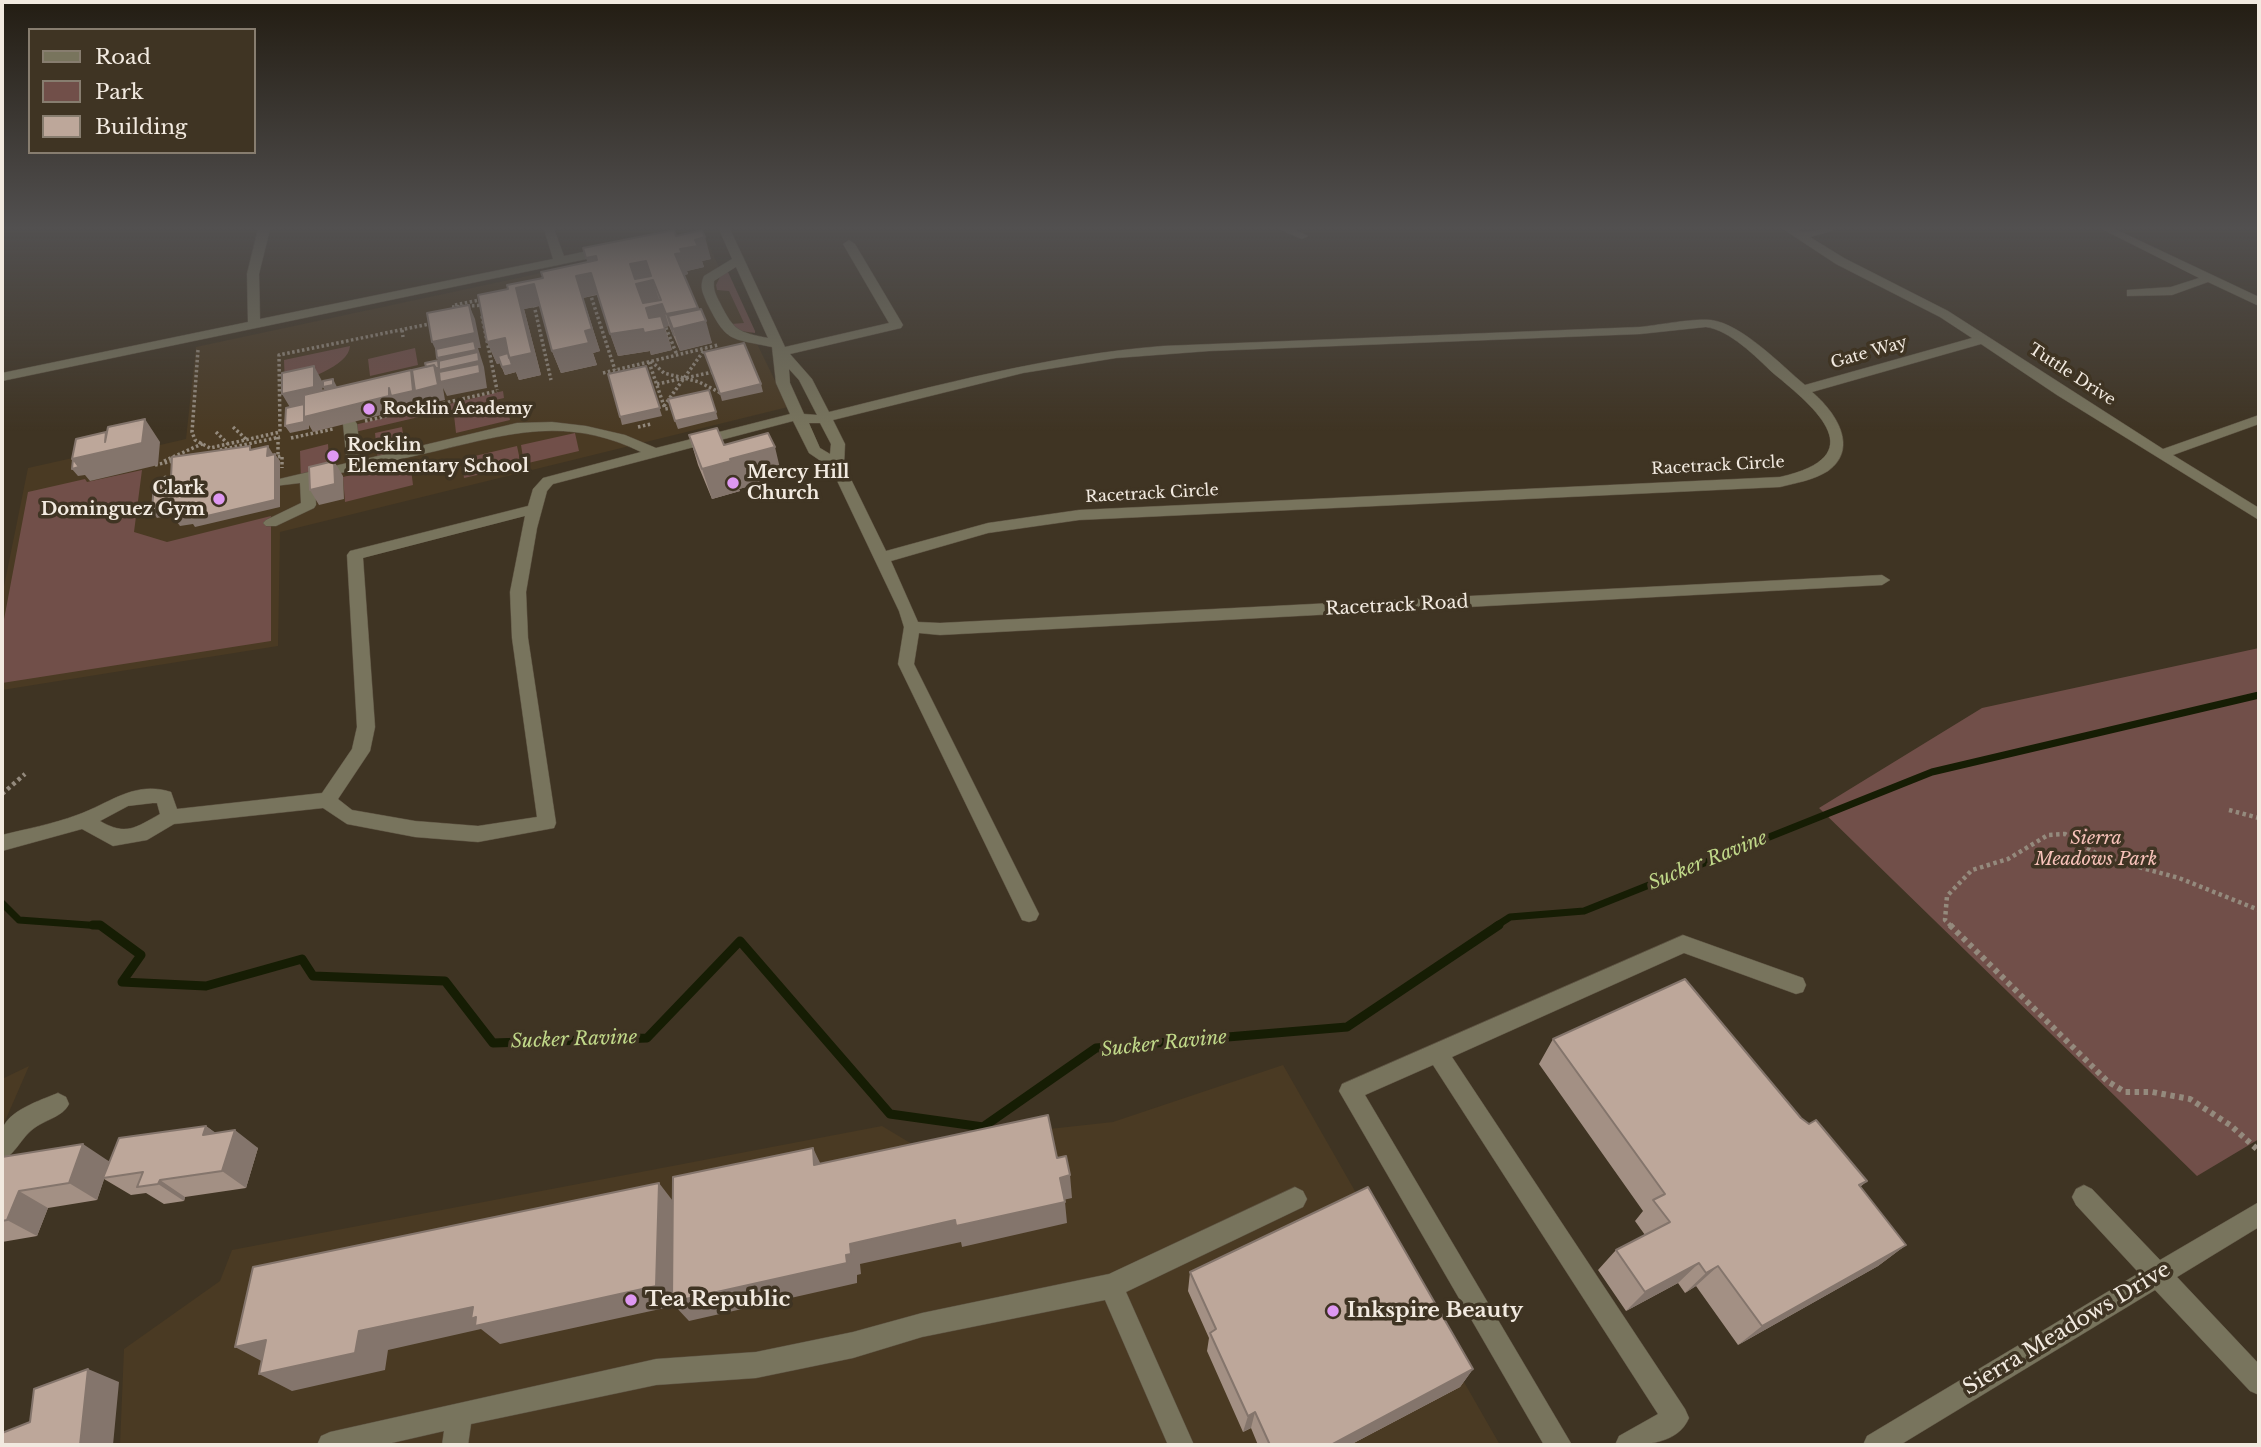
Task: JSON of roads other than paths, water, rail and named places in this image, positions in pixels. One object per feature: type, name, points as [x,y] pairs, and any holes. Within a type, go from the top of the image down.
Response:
[{"type":"street","points":[[253,297],[254,324]]},
{"type":"street","points":[[2,377],[385,297]]},
{"type":"street","points":[[712,297],[722,324],[739,336],[779,348],[897,325],[880,297]]},
{"type":"street","points":[[755,297],[779,348],[805,379],[813,419],[814,450],[837,465]]},
{"type":"street","name":"Tuttle Drive","points":[[1913,297],[2259,515]]},
{"type":"street","name":"Racetrack Circle","points":[[534,509],[540,489],[548,481],[652,452],[793,417],[813,419],[1011,371],[1094,356],[1154,350],[1676,328],[1711,323],[1732,332],[1803,390],[1832,418],[1838,435],[1837,449],[1830,462],[1791,480],[1079,515],[1027,521],[977,531],[881,558]]},
{"type":"street","name":"Gate Way","points":[[1803,390],[1984,340]]},
{"type":"street","points":[[779,348],[783,383],[838,444],[837,465],[912,627],[906,664],[1029,914]]},
{"type":"street","points":[[2162,454],[2259,419]]},
{"type":"street","points":[[350,424],[354,466]]},
{"type":"street","points":[[280,483],[534,425],[610,434],[652,452]]},
{"type":"street","points":[[271,523],[309,505],[307,476]]},
{"type":"street","points":[[85,821],[113,838],[140,835],[170,817],[327,800],[348,817],[415,829],[478,834],[547,823],[520,638],[518,592],[534,509],[355,555],[366,727],[361,751],[327,800]]},
{"type":"street","name":"Racetrack Road","points":[[912,627],[947,629],[1882,580]]},
{"type":"street","points":[[2,843],[85,821],[120,802],[145,793],[164,797],[170,817]]},
{"type":"street","points":[[1559,1445],[1350,1091],[1683,944],[1796,985]]},
{"type":"street","points":[[1437,1053],[1676,1418],[1631,1445]]},
{"type":"street","points":[[2,1149],[13,1128],[32,1115],[58,1104]]},
{"type":"street","points":[[2084,1197],[2259,1381]]},
{"type":"street","points":[[330,1445],[656,1372],[756,1365],[853,1345],[922,1325],[1111,1286],[1295,1199]]},
{"type":"street","name":"Sierra Meadows Drive","points":[[1876,1445],[2259,1214]]},
{"type":"street","points":[[1111,1286],[1181,1445]]},
{"type":"street","points":[[455,1445],[459,1414]]},
{"type":"waterway","name":"Sucker Ravine","points":[[1496,926],[1510,917],[1584,911],[1932,772],[2259,695]]},
{"type":"waterway","name":"Sucker Ravine","points":[[2,903],[19,920],[101,926]]},
{"type":"waterway","name":"Sucker Ravine","points":[[93,925],[101,926]]},
{"type":"waterway","name":"Sucker Ravine","points":[[101,926],[141,955],[122,982],[206,986],[302,959],[313,976],[445,981],[493,1043],[647,1038],[740,941],[890,1114],[983,1127],[1096,1048],[1347,1027],[1499,925]]},
{"type":"place","name":"Rocklin Academy","points":[[369,409]]},
{"type":"place","name":"Rocklin Elementary School","points":[[333,456]]},
{"type":"place","name":"Mercy Hill Church","points":[[733,483]]},
{"type":"place","name":"Clark Dominguez Gym","points":[[219,499]]},
{"type":"place","name":"Tea Republic","points":[[631,1300]]},
{"type":"place","name":"Inkspire Beauty","points":[[1333,1311]]},
{"type":"park label","name":"Sierra Meadows Park","points":[[2096,849]]}]
